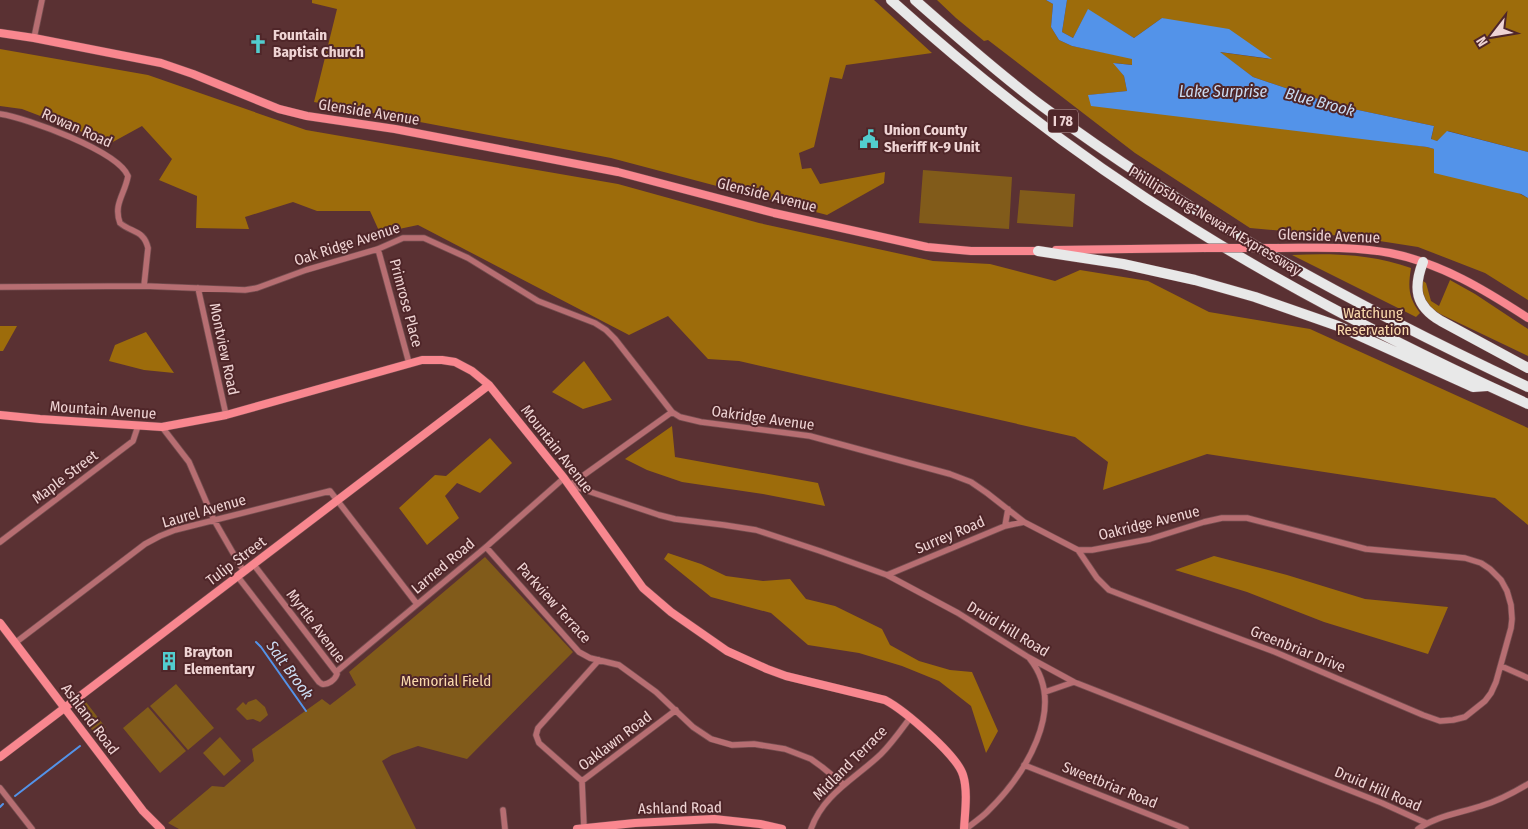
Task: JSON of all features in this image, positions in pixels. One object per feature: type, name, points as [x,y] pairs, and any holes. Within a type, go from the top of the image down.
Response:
[{"type":"highway","name":"Phillipsburg-Newark Expressway","points":[[891,0],[942,46],[1019,108],[1130,188],[1191,228],[1305,293],[1399,343],[1528,404]]},
{"type":"highway","name":"Phillipsburg-Newark Expressway","points":[[915,0],[1042,106],[1221,227],[1307,276],[1407,329],[1528,387]]},
{"type":"highway","points":[[1038,251],[1132,266],[1195,280],[1255,297],[1338,326],[1473,387],[1488,386]]},
{"type":"highway","points":[[1422,262],[1416,280],[1417,291],[1420,302],[1428,312],[1441,321],[1528,368]]},
{"type":"main road","name":"Glenside Avenue","points":[[0,33],[34,38],[177,68],[279,108],[307,116],[395,129],[618,172],[774,213],[913,244],[971,251],[1204,248],[1358,249],[1390,253],[1422,262],[1470,282],[1528,318]]},
{"type":"main road","name":"Mountain Avenue","points":[[0,415],[162,427],[226,415],[409,363],[429,360],[455,362],[472,371],[489,385],[564,478],[643,588],[671,612],[727,650],[767,669],[786,676],[885,700],[910,718],[949,754],[960,767],[965,782],[965,829]]},
{"type":"main road","name":"Tulip Street","points":[[0,757],[489,385]]},
{"type":"main road","name":"Ashland Road","points":[[0,623],[155,827]]},
{"type":"main road","name":"Ashland Road","points":[[581,828],[714,819],[760,824],[782,829]]},
{"type":"street","points":[[34,38],[42,0]]},
{"type":"street","name":"Rowan Road","points":[[0,114],[36,123],[98,150],[122,166],[128,176],[117,208],[118,216],[120,223],[140,234],[147,243],[144,286]]},
{"type":"street","name":"Oak Ridge Avenue","points":[[0,287],[144,286],[245,290],[258,288],[306,270],[378,249],[404,238],[424,238],[468,258],[538,300],[595,323],[606,330],[672,412]]},
{"type":"street","name":"Primrose Place","points":[[378,249],[409,363]]},
{"type":"street","name":"Montview Road","points":[[198,288],[226,415]]},
{"type":"street","points":[[570,486],[672,412]]},
{"type":"street","name":"Oakridge Avenue","points":[[672,412],[701,422],[810,436],[950,474],[971,482],[1024,522],[1078,550],[1092,550],[1142,541],[1213,520],[1247,518],[1366,549],[1474,560],[1486,566],[1497,575],[1510,599],[1512,619],[1501,666]]},
{"type":"street","name":"Maple Street","points":[[0,542],[133,440],[138,426]]},
{"type":"street","name":"Myrtle Avenue","points":[[162,427],[188,462],[214,520],[242,574],[322,684],[327,684],[335,678],[336,672],[254,565]]},
{"type":"street","name":"Larned Road","points":[[336,672],[564,478]]},
{"type":"street","name":"Druid Hill Road","points":[[570,486],[659,516],[756,530],[887,575],[958,613],[1028,657],[1074,682],[1382,803],[1426,823]]},
{"type":"street","name":"Laurel Avenue","points":[[15,642],[145,544],[160,536],[175,530],[330,491],[338,501]]},
{"type":"street","points":[[338,501],[417,604]]},
{"type":"street","points":[[1005,526],[1008,509]]},
{"type":"street","name":"Surrey Road","points":[[887,575],[1005,526],[1024,522]]},
{"type":"street","name":"Parkview Terrace","points":[[486,546],[579,652],[590,658],[619,665],[656,692],[698,731],[711,739],[732,745],[754,744],[785,749],[804,756],[822,766],[844,784]]},
{"type":"street","name":"Greenbriar Drive","points":[[1078,550],[1096,578],[1109,590],[1275,652],[1432,719],[1440,721],[1460,719],[1481,706],[1494,688],[1501,666]]},
{"type":"street","points":[[965,829],[986,813],[1005,793],[1024,765],[1037,741],[1042,724],[1045,692],[1041,677],[1028,657]]},
{"type":"street","points":[[582,781],[539,743],[536,735],[538,728],[600,660]]},
{"type":"street","points":[[1501,666],[1528,678]]},
{"type":"street","points":[[1045,692],[1074,682]]},
{"type":"street","name":"Oaklawn Road","points":[[581,828],[582,781],[676,710]]},
{"type":"street","name":"Midland Terrace","points":[[811,829],[823,806],[844,784],[882,752],[910,718]]},
{"type":"street","name":"Sweetbriar Road","points":[[1024,765],[1186,829]]},
{"type":"street","points":[[1418,829],[1426,823],[1484,806],[1528,784]]},
{"type":"street","points":[[0,788],[32,829]]},
{"type":"street","points":[[503,810],[505,829]]},
{"type":"green space","points":[[923,170],[1012,177],[1009,229],[919,223]]},
{"type":"green space","points":[[1020,190],[1075,194],[1073,227],[1017,223]]},
{"type":"green space","name":"Memorial Field","points":[[485,557],[573,652],[467,759],[418,746],[392,755],[382,761],[416,829],[179,829],[168,823],[212,786],[224,787],[254,761],[252,749],[322,699],[330,705],[356,685],[349,672]]},
{"type":"green space","points":[[176,684],[214,728],[188,750],[150,706]]},
{"type":"green space","points":[[256,699],[265,707],[268,715],[260,722],[253,719],[247,720],[236,709],[243,702],[246,705],[248,702]]},
{"type":"green space","points":[[86,702],[106,728],[96,735],[76,709]]},
{"type":"green space","points":[[148,707],[186,751],[160,773],[123,728]]},
{"type":"green space","points":[[220,737],[241,761],[224,776],[203,753]]},
{"type":"shaded area","points":[[312,0],[874,0],[932,53],[846,65],[842,79],[830,77],[814,147],[799,153],[802,169],[811,168],[820,184],[885,172],[884,183],[827,215],[611,158],[314,102],[337,9],[312,3]]},
{"type":"shaded area","points":[[937,0],[1046,0],[1053,4],[1051,27],[1059,40],[1072,46],[1132,58],[1133,65],[1114,63],[1124,76],[1127,91],[1089,95],[1434,149],[1528,198],[1528,300],[1485,273],[1418,247],[1354,237],[1250,228],[1135,153],[988,40],[984,41]]},
{"type":"shaded area","points":[[1067,0],[1528,0],[1528,152],[1448,131],[1437,141],[1431,140],[1434,126],[1339,106],[1253,77],[1219,52],[1270,59],[1162,18],[1134,38],[1088,10],[1073,38],[1062,32]]},
{"type":"shaded area","points":[[0,49],[148,75],[306,130],[618,184],[759,223],[933,261],[990,264],[1055,281],[1080,270],[1148,281],[1209,312],[1310,329],[1528,428],[1528,525],[1495,498],[1207,454],[1103,490],[1108,462],[1075,437],[739,361],[708,359],[668,316],[629,335],[418,225],[380,233],[370,211],[317,211],[293,202],[245,217],[249,229],[196,228],[197,196],[159,180],[172,159],[142,126],[111,143],[22,109],[0,106]]},
{"type":"shaded area","points":[[1322,254],[1367,257],[1411,268],[1409,281],[1411,297],[1420,313],[1416,317],[1292,255]]},
{"type":"shaded area","points":[[1450,280],[1528,329],[1528,356],[1432,309],[1423,294],[1423,281],[1426,283],[1431,301],[1439,306]]},
{"type":"shaded area","points":[[0,326],[17,326],[3,351],[0,351]]},
{"type":"shaded area","points":[[146,332],[174,373],[144,370],[109,361],[115,345]]},
{"type":"shaded area","points":[[584,361],[612,400],[583,409],[552,392]]},
{"type":"shaded area","points":[[672,426],[675,457],[818,483],[825,506],[763,494],[682,482],[647,470],[625,459]]},
{"type":"shaded area","points":[[490,438],[512,463],[480,493],[457,483],[445,496],[459,518],[427,545],[399,508],[435,475],[446,476]]},
{"type":"shaded area","points":[[668,553],[701,564],[726,576],[763,581],[790,579],[806,599],[835,606],[882,629],[890,645],[919,661],[950,670],[972,672],[998,731],[986,753],[971,706],[939,681],[902,666],[859,653],[808,645],[771,613],[711,597],[664,559]]},
{"type":"shaded area","points":[[1214,556],[1287,575],[1365,599],[1448,607],[1428,654],[1324,622],[1247,592],[1175,570]]},
{"type":"water","name":"Lake Surprise","points":[[1046,0],[1067,0],[1062,32],[1073,38],[1088,9],[1134,38],[1162,18],[1229,29],[1272,59],[1220,52],[1253,77],[1339,106],[1434,126],[1431,139],[1437,141],[1447,131],[1528,152],[1528,198],[1521,194],[1434,173],[1434,149],[1427,147],[1091,106],[1088,95],[1127,91],[1124,76],[1113,63],[1132,65],[1132,59],[1072,46],[1059,40],[1051,27],[1053,4]]},
{"type":"waterway","name":"Salt Brook","points":[[256,642],[306,711]]},
{"type":"waterway","name":"Salt Brook","points":[[15,796],[80,746]]},
{"type":"waterway","name":"Salt Brook","points":[[0,807],[3,804]]},
{"type":"place","name":"Fountain Baptist Church","points":[[258,44]]},
{"type":"place","name":"Union County Sheriff K-9 Unit","points":[[869,139]]},
{"type":"place","name":"Brayton Elementary","points":[[169,661]]},
{"type":"water label","name":"Blue Brook","points":[[1320,102]]},
{"type":"park label","name":"Watchung Reservation","points":[[1373,322]]}]
